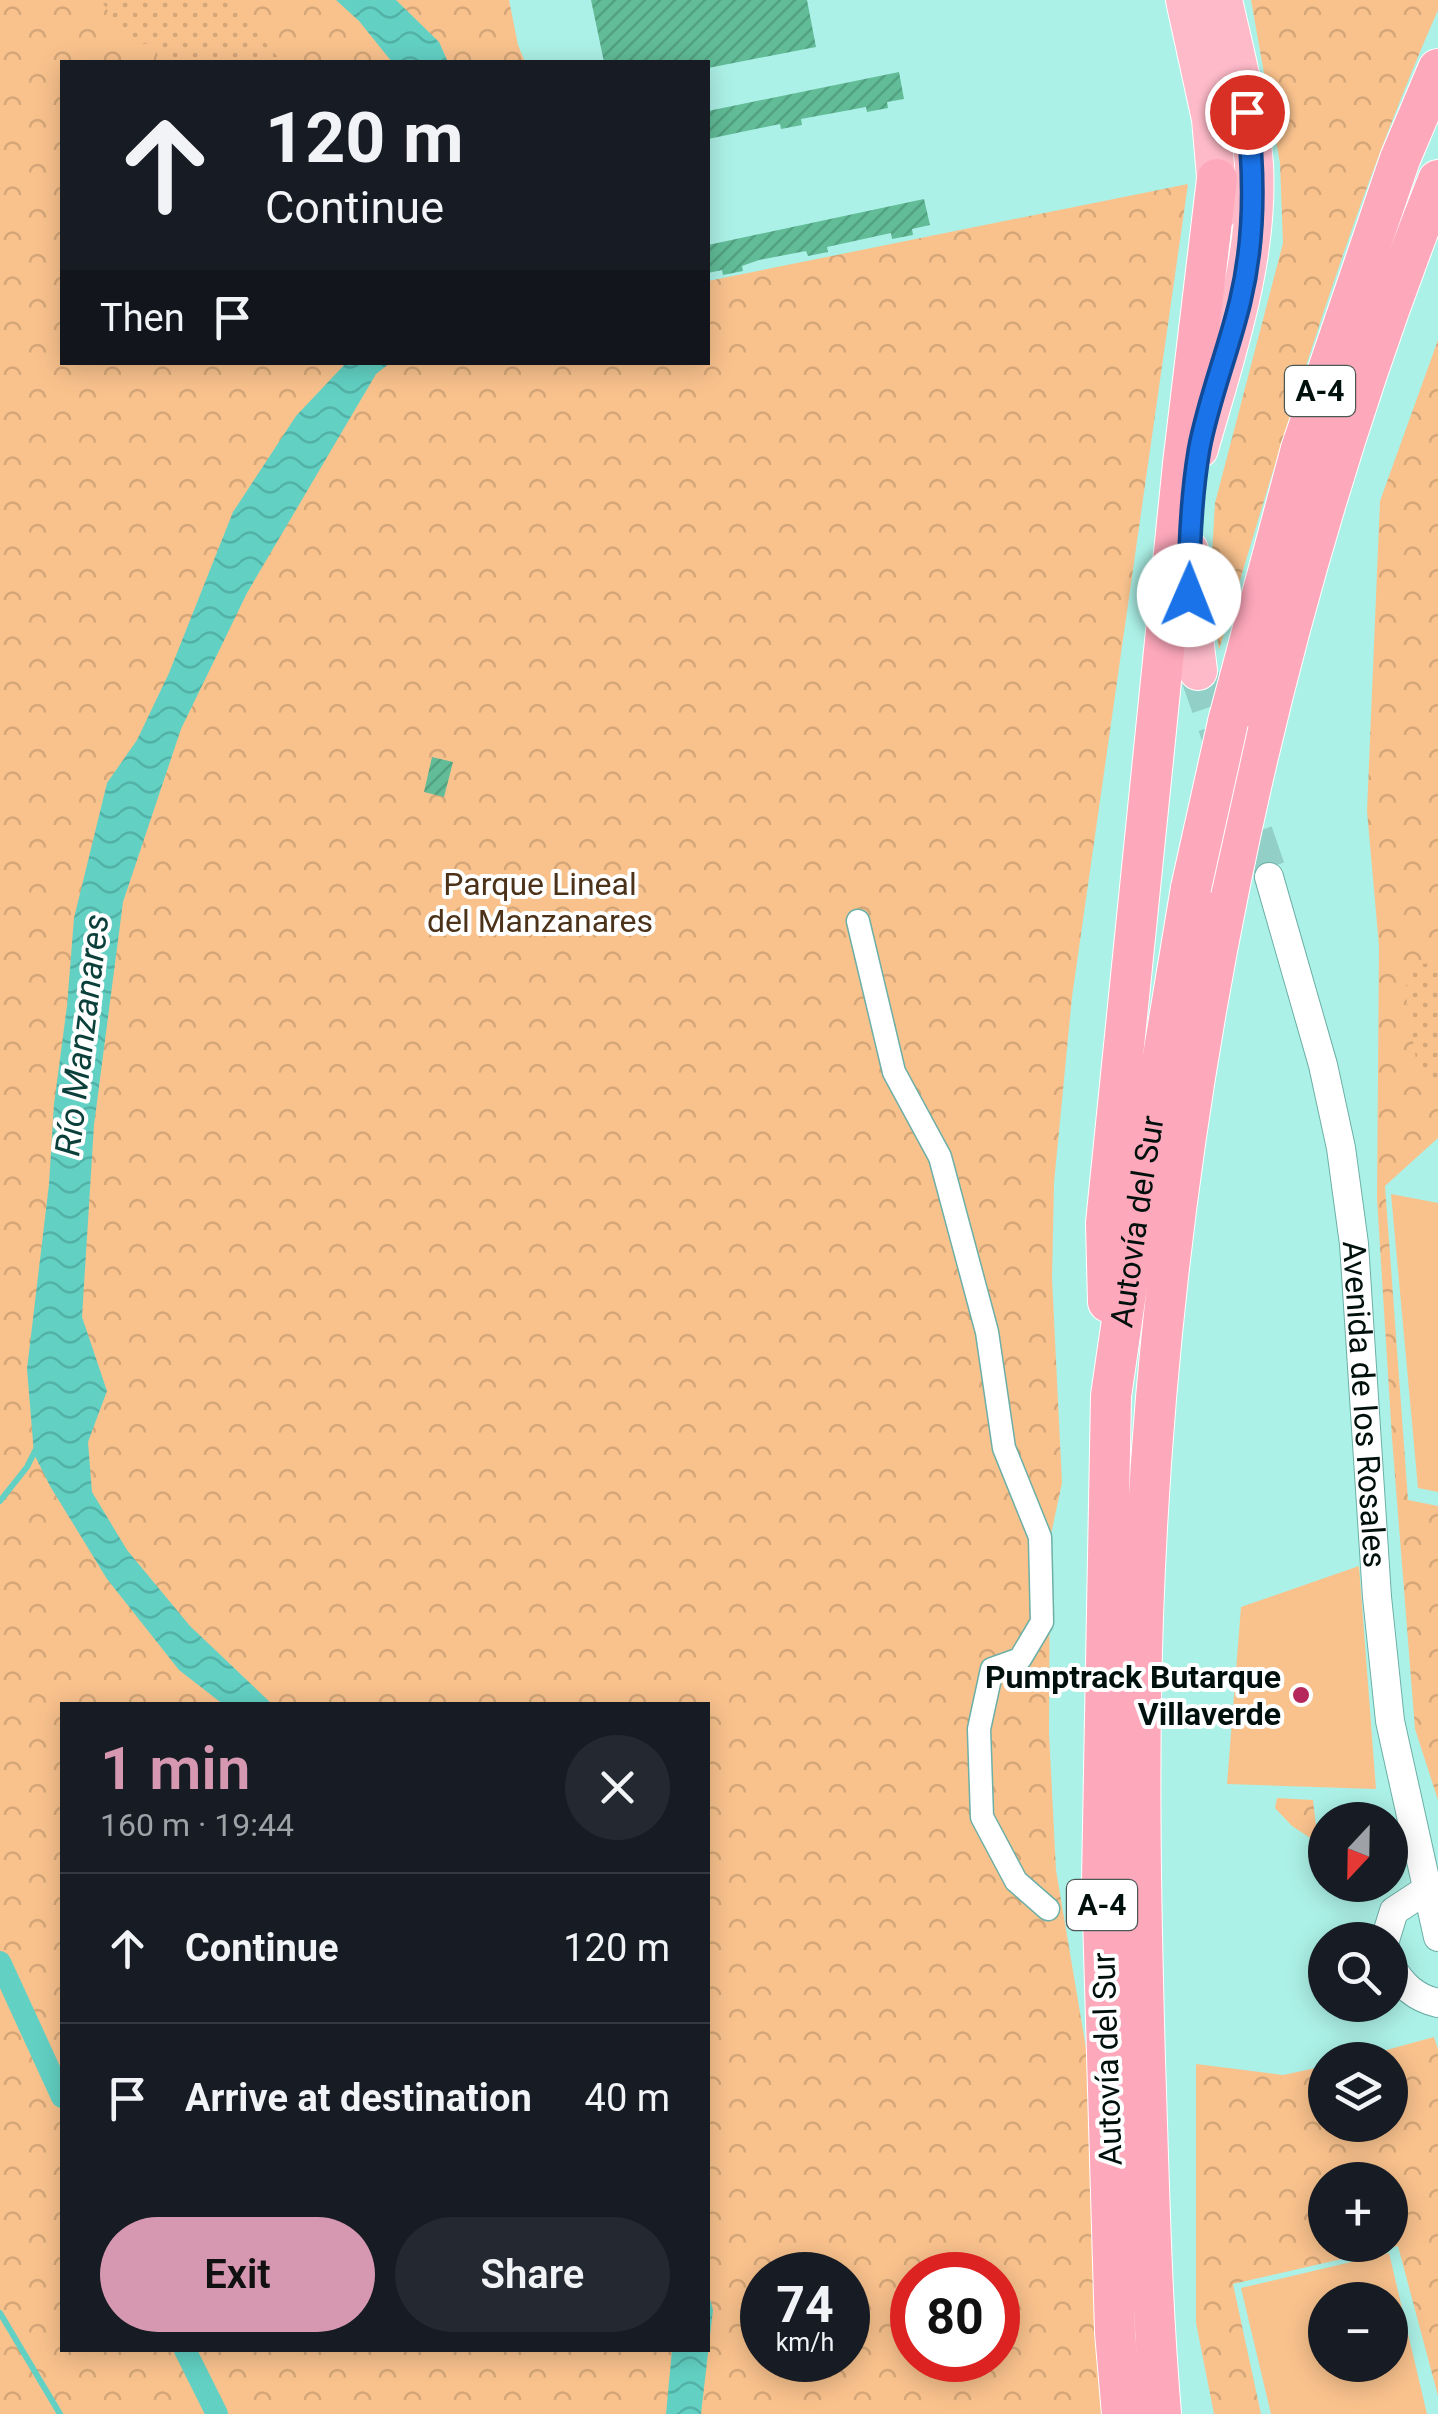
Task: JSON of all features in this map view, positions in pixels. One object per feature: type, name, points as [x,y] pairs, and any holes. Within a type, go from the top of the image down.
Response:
[{"type":"highway","points":[[1185,0],[1211,118],[1220,249],[1189,549],[1189,595],[1198,672]]},
{"type":"highway","points":[[1200,449],[1241,298],[1252,234],[1254,166],[1250,130],[1224,0]]},
{"type":"highway","name":"Autovía del Sur","points":[[1122,2414],[1115,2332],[1102,1882],[1112,1396],[1152,1118],[1192,888],[1228,722],[1300,449],[1400,159],[1438,68]]},
{"type":"highway","points":[[1112,1396],[1106,1223],[1183,464],[1217,178]]},
{"type":"highway","name":"Autovía del Sur","points":[[1161,2414],[1153,2319],[1141,1910],[1143,1618],[1171,1267],[1216,959],[1261,740],[1308,560],[1362,380],[1438,180]]},
{"type":"street","name":"Avenida de los Rosales","points":[[1269,876],[1323,1064],[1341,1148],[1354,1244],[1390,1721],[1432,1891],[1438,1936]]},
{"type":"street","points":[[858,921],[894,1072],[940,1157],[987,1332],[1004,1448],[1040,1537],[1042,1622],[1020,1658],[992,1669],[978,1728],[979,1781],[982,1818],[1016,1880],[1048,1909]]},
{"type":"street","points":[[1391,1922],[1394,1911],[1432,1891]]},
{"type":"street","points":[[1408,1989],[1418,1997],[1438,2003]]},
{"type":"green space","name":"Parque Lineal del Manzanares","points":[[0,0],[509,0],[524,60],[60,60],[60,365],[710,365],[710,281],[1188,184],[1072,997],[1054,1183],[1052,1278],[1062,1483],[1050,1539],[1049,1733],[1056,1870],[1091,2078],[1113,2414],[0,2414]]},
{"type":"green space","points":[[101,0],[229,0],[280,60],[157,60],[153,42],[131,47]]},
{"type":"green space","points":[[1251,0],[1438,0],[1438,10],[1346,247],[1219,650],[1210,587],[1215,503],[1283,243],[1280,163]]},
{"type":"green space","points":[[1438,340],[1438,1138],[1385,1186],[1408,1500],[1438,1506],[1438,1800],[1415,1729],[1392,1438],[1377,1199],[1379,946],[1367,811],[1380,501]]},
{"type":"green space","points":[[1438,963],[1438,1084],[1425,1079],[1417,1066],[1405,990],[1414,964]]},
{"type":"green space","points":[[1391,1194],[1438,1203],[1438,1492],[1418,1488]]},
{"type":"green space","name":"Pumptrack Butarque Villaverde","points":[[1359,1566],[1376,1789],[1227,1784],[1241,1607]]},
{"type":"green space","points":[[1277,1798],[1313,1800],[1308,1802],[1308,1836],[1292,1826],[1275,1808]]},
{"type":"green space","points":[[1434,2037],[1438,2049],[1438,2396],[1402,2262],[1408,2262],[1408,2162],[1308,2162],[1308,2262],[1329,2262],[1233,2284],[1261,2414],[1214,2414],[1196,2323],[1196,2064],[1283,2075],[1308,2070],[1308,2142],[1408,2142],[1408,2044]]},
{"type":"green space","points":[[1351,2262],[1391,2262],[1396,2282],[1308,2282],[1308,2382],[1408,2382],[1408,2334],[1427,2414],[1271,2414],[1241,2288]]},
{"type":"water","points":[[336,0],[396,0],[439,42],[447,60],[390,60]]},
{"type":"water","name":"Río Manzanares","points":[[344,365],[387,365],[376,374],[247,593],[181,729],[123,902],[94,1125],[82,1317],[107,1391],[88,1442],[92,1492],[127,1550],[190,1626],[270,1702],[220,1702],[179,1670],[107,1579],[50,1486],[34,1454],[27,1369],[74,918],[107,783],[137,740],[169,673],[233,512],[296,416]]},
{"type":"water","points":[[672,2352],[708,2352],[701,2414],[666,2414]]},
{"type":"building","points":[[591,0],[807,0],[816,47],[710,68],[710,60],[604,60]]},
{"type":"building","points":[[899,72],[904,99],[887,102],[888,108],[867,112],[866,107],[801,119],[802,125],[781,129],[780,124],[710,139],[710,111]]},
{"type":"building","points":[[924,199],[930,225],[912,229],[913,235],[892,239],[891,233],[827,247],[828,252],[808,256],[806,251],[759,260],[742,266],[743,271],[723,275],[722,270],[710,273],[710,245]]},
{"type":"building","points":[[432,757],[453,762],[444,797],[424,792]]},
{"type":"waterway","points":[[0,1501],[36,1449]]},
{"type":"waterway","points":[[0,1962],[60,2093]]},
{"type":"waterway","points":[[0,2313],[60,2414]]},
{"type":"waterway","points":[[186,2352],[217,2414]]},
{"type":"tunnel","points":[[1198,671],[1269,877]]},
{"type":"place","name":"Pumptrack Butarque Villaverde","points":[[1301,1695]]},
{"type":"route","points":[[1189,595],[1189,549],[1200,449],[1241,298],[1252,234],[1254,166],[1247,112]]}]
